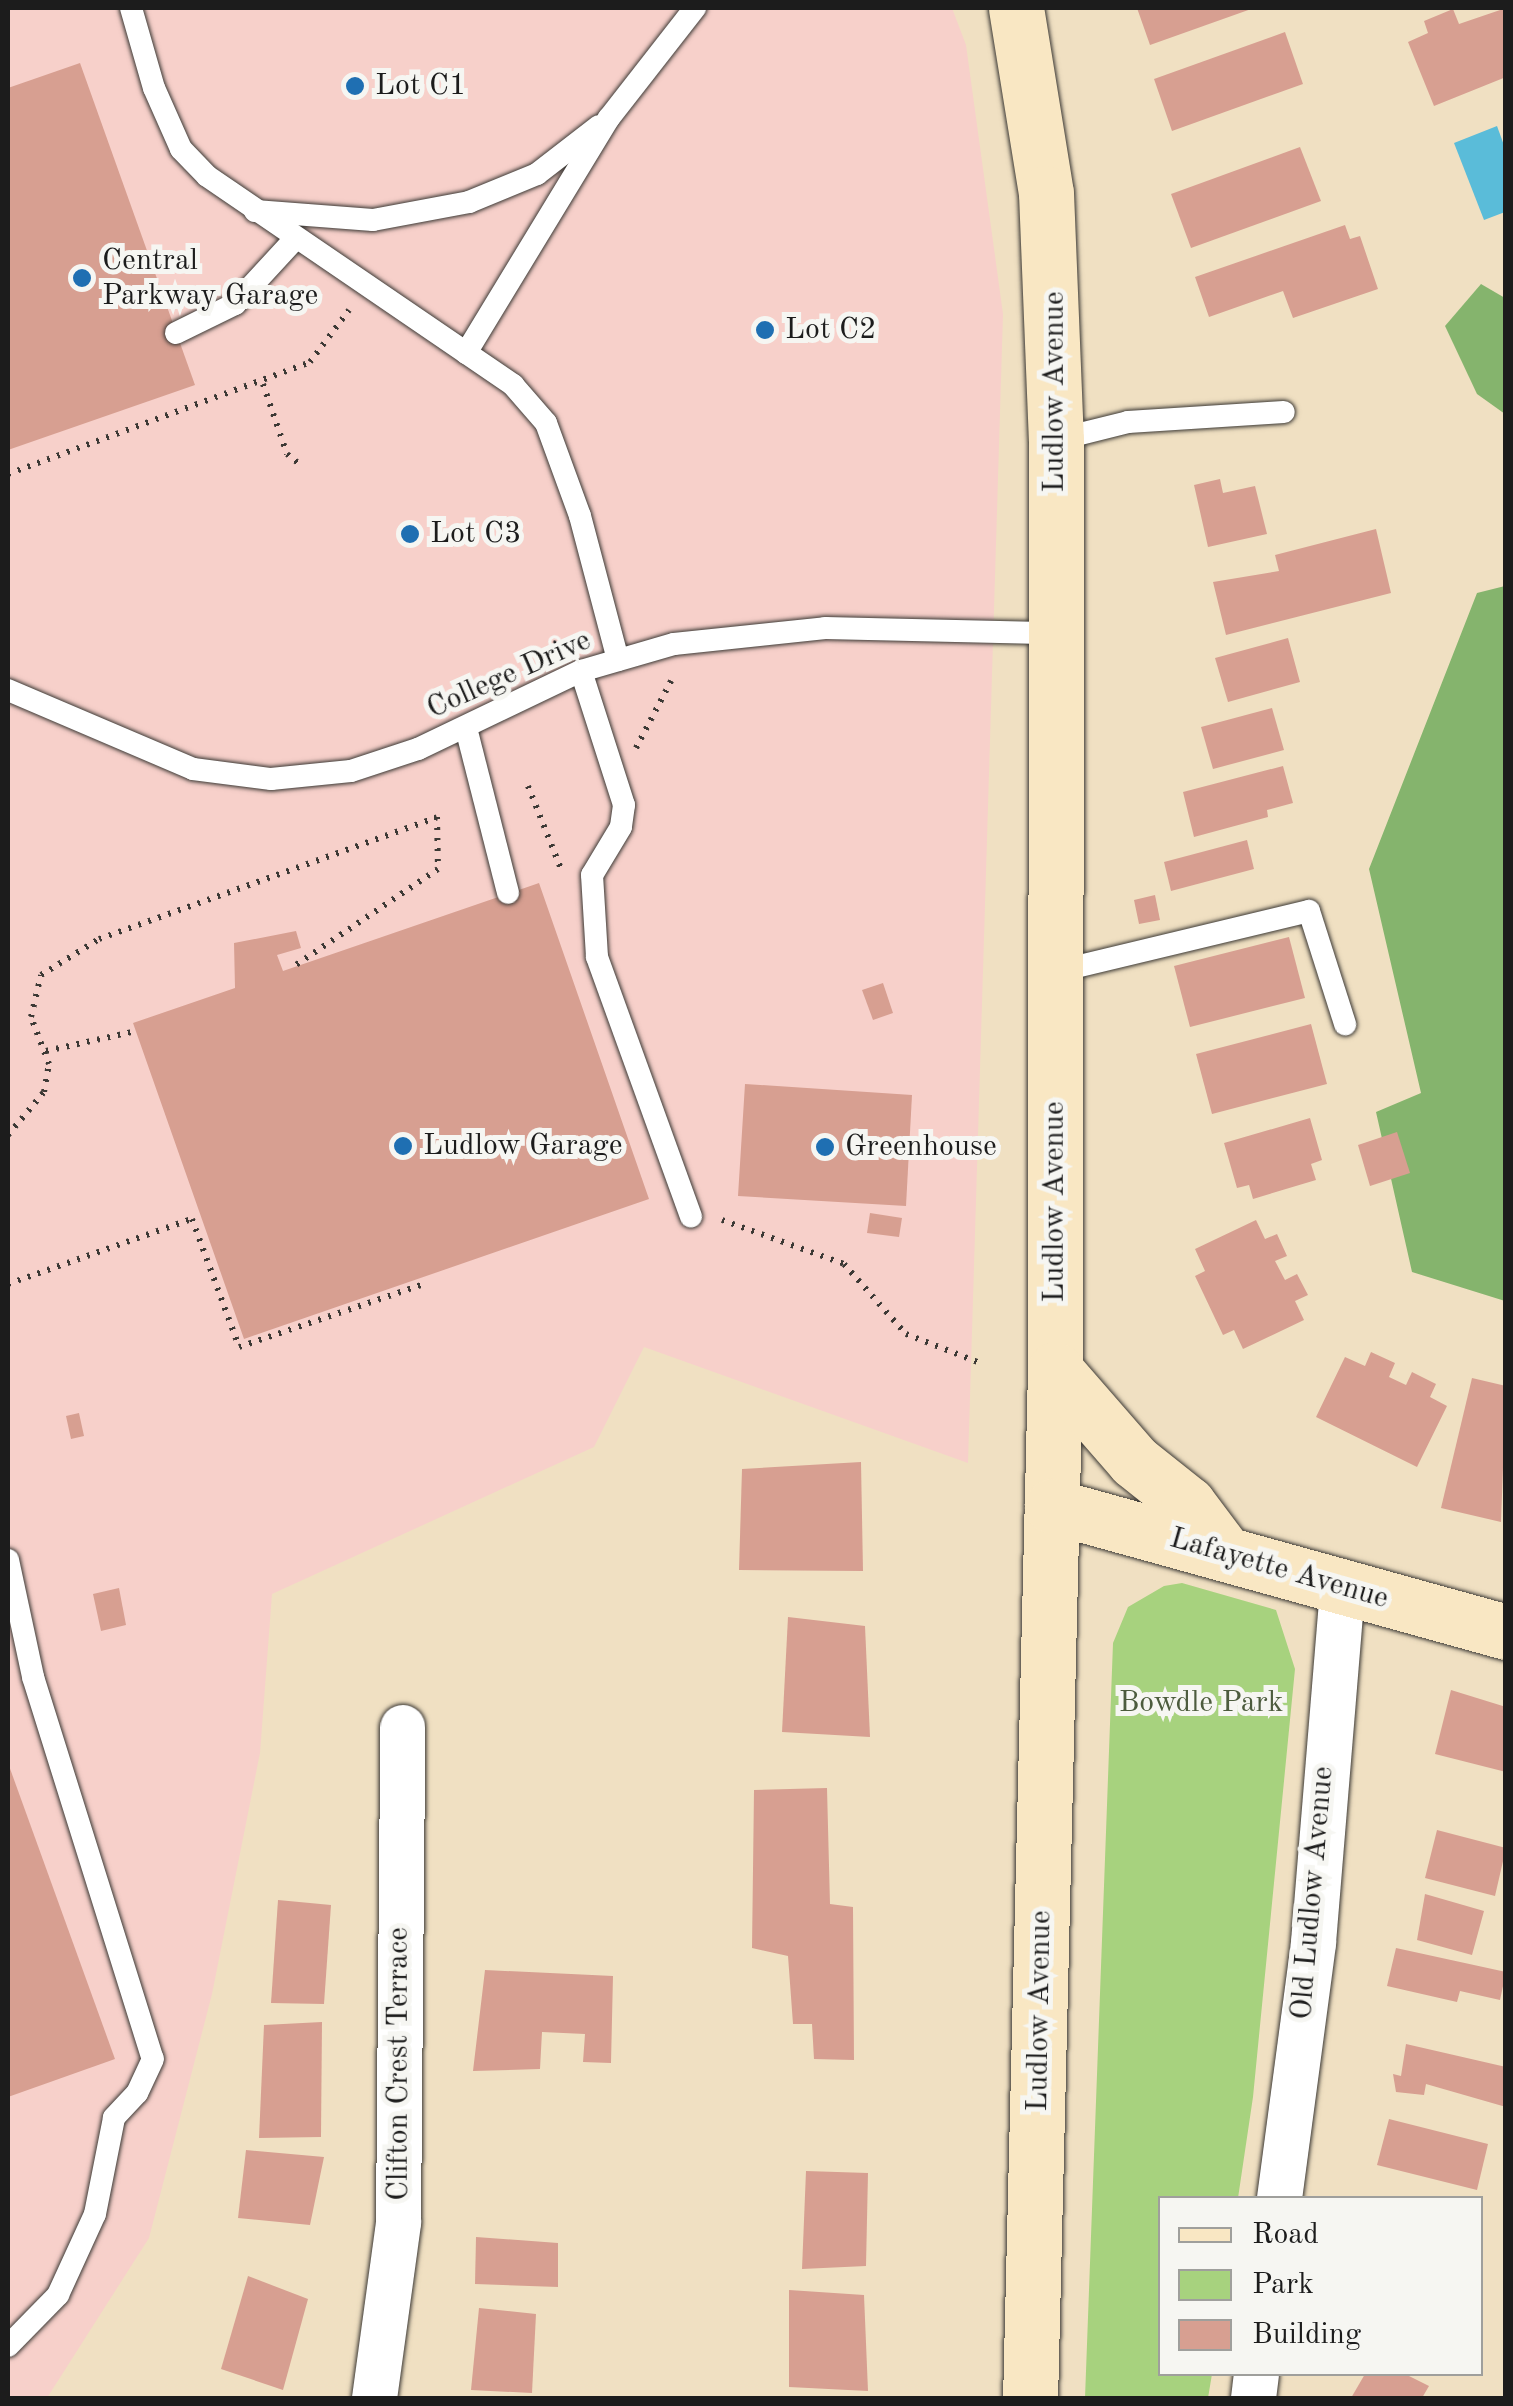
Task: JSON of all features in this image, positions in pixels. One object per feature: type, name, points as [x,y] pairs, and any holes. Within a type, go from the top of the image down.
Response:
[{"type":"main road","name":"Ludlow Avenue","points":[[1016,8],[1041,142],[1052,252],[1056,440],[1054,1370],[1030,2398]]},
{"type":"main road","points":[[1054,1370],[1134,1462],[1188,1504],[1224,1552]]},
{"type":"main road","name":"Lafayette Avenue","points":[[1052,1506],[1506,1632]]},
{"type":"street","name":"Old Ludlow Avenue","points":[[1279,2196],[1312,1942],[1342,1587]]},
{"type":"street","name":"Clifton Crest Terrace","points":[[374,2398],[398,2222],[402,1727]]},
{"type":"lane","points":[[118,8],[133,17],[181,149],[252,211],[513,386],[546,423],[580,516],[618,660]]},
{"type":"lane","points":[[466,353],[610,118],[695,8]]},
{"type":"lane","points":[[252,211],[372,220],[469,202],[536,174],[610,118]]},
{"type":"lane","points":[[176,333],[235,304],[294,239]]},
{"type":"lane","points":[[1056,440],[1128,422],[1284,412]]},
{"type":"lane","name":"College Drive","points":[[8,690],[194,770],[271,780],[351,772],[466,728],[580,671],[728,634],[825,628],[1054,634]]},
{"type":"lane","points":[[580,671],[624,805],[621,827],[592,875],[597,956],[692,1217]]},
{"type":"lane","points":[[466,728],[508,894]]},
{"type":"lane","points":[[1055,972],[1309,911],[1345,1024]]},
{"type":"lane","points":[[8,1560],[33,1677],[153,2060],[137,2094],[114,2118],[95,2214],[58,2295],[8,2346]]},
{"type":"path","points":[[8,474],[263,384],[310,362],[349,310]]},
{"type":"path","points":[[263,384],[287,454],[298,463]]},
{"type":"path","points":[[636,749],[671,681]]},
{"type":"path","points":[[8,1135],[44,1092],[46,1050],[31,1017],[41,975],[99,939],[436,817],[438,868],[291,968]]},
{"type":"path","points":[[46,1050],[136,1031]]},
{"type":"path","points":[[692,1217],[732,1222],[844,1264],[906,1334],[980,1363]]},
{"type":"path","points":[[8,1284],[192,1219],[239,1347],[422,1285]]},
{"type":"shaded area","points":[[8,8],[952,8],[966,45],[1003,314],[968,1463],[644,1347],[594,1447],[272,1594],[260,1753],[212,1994],[149,2238],[47,2398],[8,2398]]},
{"type":"green space","points":[[1481,284],[1505,298],[1505,414],[1477,394],[1445,326]]},
{"type":"green space","points":[[1505,586],[1505,1301],[1412,1272],[1376,1112],[1421,1093],[1369,869],[1477,593]]},
{"type":"green space","name":"Bowdle Park","points":[[1182,1583],[1276,1610],[1295,1669],[1253,2097],[1238,2196],[1158,2196],[1158,2376],[1212,2376],[1208,2398],[1085,2398],[1113,1643],[1128,1607],[1164,1586]]},
{"type":"water","points":[[1497,126],[1505,148],[1505,212],[1484,220],[1454,143]]},
{"type":"building","points":[[1137,8],[1254,8],[1150,45]]},
{"type":"building","points":[[1506,8],[1506,77],[1434,106],[1408,42],[1428,33],[1424,21],[1453,9],[1459,24]]},
{"type":"building","points":[[1285,32],[1303,84],[1172,131],[1154,79]]},
{"type":"building","name":"Central Parkway Garage","points":[[80,63],[195,385],[8,450],[8,88]]},
{"type":"building","points":[[1300,147],[1321,201],[1191,248],[1171,194]]},
{"type":"building","points":[[1345,225],[1350,239],[1360,236],[1378,289],[1293,318],[1283,291],[1209,317],[1195,277]]},
{"type":"building","points":[[1220,479],[1223,493],[1255,486],[1267,534],[1208,547],[1194,485]]},
{"type":"building","points":[[1376,529],[1391,593],[1226,635],[1213,582],[1279,571],[1275,555]]},
{"type":"building","points":[[1288,638],[1300,682],[1228,702],[1215,658]]},
{"type":"building","points":[[1272,708],[1284,750],[1213,769],[1201,727]]},
{"type":"building","points":[[1283,766],[1293,803],[1267,810],[1268,817],[1194,837],[1183,792]]},
{"type":"building","points":[[1247,840],[1254,869],[1171,891],[1164,862]]},
{"type":"building","name":"Ludlow Garage","points":[[539,883],[649,1199],[244,1339],[133,1023],[235,988],[234,943],[296,931],[301,948],[277,955],[283,971]]},
{"type":"building","points":[[1155,895],[1160,920],[1139,924],[1134,900]]},
{"type":"building","points":[[1289,937],[1305,998],[1190,1027],[1174,966]]},
{"type":"building","points":[[883,983],[893,1013],[873,1020],[862,990]]},
{"type":"building","points":[[1311,1024],[1327,1084],[1212,1114],[1196,1054]]},
{"type":"building","name":"Greenhouse","points":[[745,1084],[912,1095],[906,1206],[738,1196]]},
{"type":"building","points":[[1310,1118],[1322,1160],[1311,1164],[1316,1180],[1253,1199],[1249,1185],[1237,1188],[1224,1143]]},
{"type":"building","points":[[1397,1132],[1410,1173],[1370,1186],[1358,1145]]},
{"type":"building","points":[[870,1213],[902,1218],[899,1237],[867,1233]]},
{"type":"building","points":[[1256,1220],[1265,1239],[1277,1234],[1287,1256],[1275,1261],[1285,1280],[1297,1274],[1308,1295],[1295,1301],[1304,1320],[1243,1349],[1234,1330],[1223,1335],[1195,1276],[1205,1271],[1195,1249]]},
{"type":"building","points":[[1371,1352],[1395,1363],[1389,1377],[1406,1385],[1412,1372],[1436,1384],[1430,1397],[1447,1406],[1417,1467],[1316,1417],[1345,1357],[1365,1366]]},
{"type":"building","points":[[1472,1378],[1506,1386],[1501,1522],[1441,1508]]},
{"type":"building","points":[[79,1413],[84,1436],[71,1439],[66,1416]]},
{"type":"building","points":[[861,1462],[863,1571],[739,1570],[742,1469]]},
{"type":"building","points":[[119,1588],[126,1625],[101,1631],[93,1594]]},
{"type":"building","points":[[788,1617],[865,1626],[870,1737],[782,1732]]},
{"type":"building","points":[[1451,1690],[1506,1707],[1506,1772],[1435,1754]]},
{"type":"building","points":[[8,1763],[115,2059],[8,2097]]},
{"type":"building","points":[[827,1788],[830,1904],[853,1907],[854,2060],[814,2059],[812,2024],[793,2024],[788,1956],[752,1948],[754,1790]]},
{"type":"building","points":[[1437,1830],[1506,1848],[1495,1896],[1425,1878]]},
{"type":"building","points":[[1425,1894],[1484,1911],[1472,1955],[1417,1940]]},
{"type":"building","points":[[278,1900],[331,1905],[324,2004],[271,2003]]},
{"type":"building","points":[[1396,1948],[1506,1972],[1500,2000],[1460,1991],[1457,2002],[1387,1986]]},
{"type":"building","points":[[485,1970],[613,1976],[611,2063],[583,2062],[585,2034],[542,2032],[540,2069],[473,2071]]},
{"type":"building","points":[[322,2022],[321,2137],[259,2138],[264,2025]]},
{"type":"building","points":[[1406,2044],[1506,2067],[1506,2107],[1426,2084],[1424,2095],[1396,2092],[1393,2074],[1401,2076]]},
{"type":"building","points":[[1389,2119],[1488,2144],[1477,2190],[1377,2165]]},
{"type":"building","points":[[246,2150],[324,2157],[310,2225],[238,2218]]},
{"type":"building","points":[[806,2171],[868,2173],[866,2266],[802,2269]]},
{"type":"building","points":[[476,2237],[558,2243],[558,2287],[475,2284]]},
{"type":"building","points":[[248,2276],[308,2299],[283,2390],[221,2369]]},
{"type":"building","points":[[789,2290],[864,2295],[868,2391],[789,2387]]},
{"type":"building","points":[[479,2308],[536,2314],[532,2393],[471,2390]]},
{"type":"building","points":[[1364,2376],[1409,2376],[1429,2386],[1422,2398],[1351,2398]]},
{"type":"place","name":"Lot C1","points":[[355,86]]},
{"type":"place","name":"Central Parkway Garage","points":[[82,278]]},
{"type":"place","name":"Lot C2","points":[[765,330]]},
{"type":"place","name":"Lot C3","points":[[410,534]]},
{"type":"place","name":"Ludlow Garage","points":[[403,1146]]},
{"type":"place","name":"Greenhouse","points":[[825,1147]]}]
